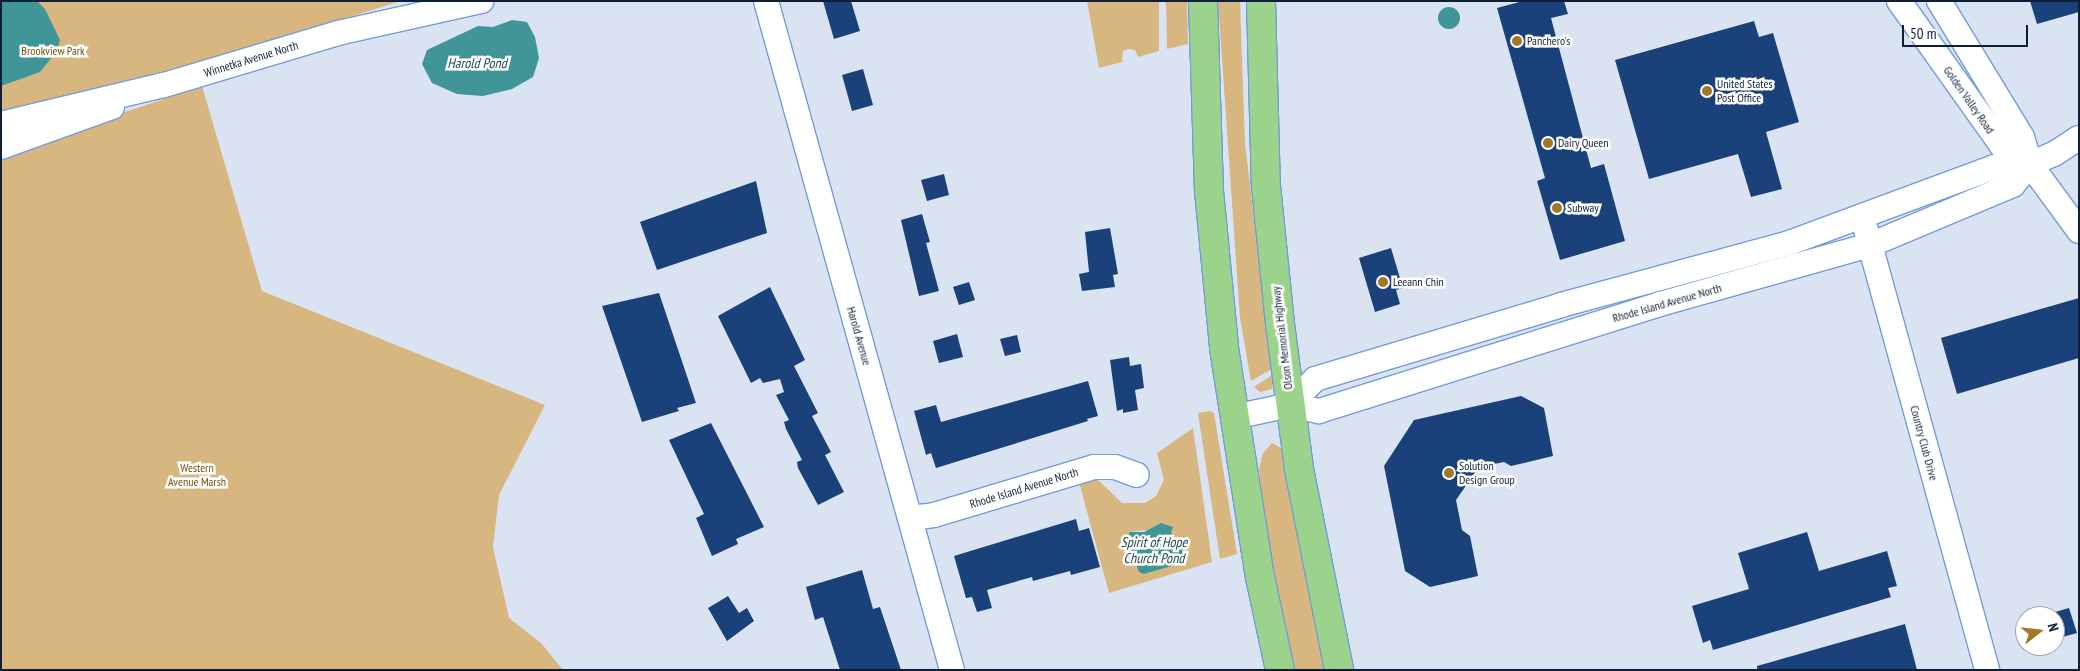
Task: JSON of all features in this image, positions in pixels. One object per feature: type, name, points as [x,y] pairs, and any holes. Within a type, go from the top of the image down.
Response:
[{"type":"highway","points":[[1203,1],[1209,191],[1234,417],[1260,577],[1280,670]]},
{"type":"highway","name":"Olson Memorial Highway","points":[[1261,1],[1266,186],[1290,405],[1320,582],[1340,670]]},
{"type":"street","name":"Winnetka Avenue North","points":[[338,33],[420,1]]},
{"type":"street","name":"Winnetka Avenue North","points":[[1,124],[164,85],[338,33],[481,1]]},
{"type":"street","name":"Harold Avenue","points":[[766,1],[952,670]]},
{"type":"street","name":"Golden Valley Road","points":[[1899,1],[2002,146],[2030,164]]},
{"type":"street","name":"Golden Valley Road","points":[[1939,1],[2022,137],[2030,164],[2079,231]]},
{"type":"street","name":"Winnetka Avenue North","points":[[1,147],[80,120],[164,85]]},
{"type":"street","name":"Rhode Island Avenue North","points":[[1290,405],[1315,379],[1544,310],[1790,243],[1994,167],[2030,164],[2054,154],[2079,138]]},
{"type":"street","name":"Rhode Island Avenue North","points":[[1234,417],[1290,405],[1319,411],[1660,304],[1870,245],[2014,185],[2030,164]]},
{"type":"street","name":"Country Club Drive","points":[[1862,217],[1987,670]]},
{"type":"street","name":"Rhode Island Avenue North","points":[[911,518],[934,515],[1094,467],[1115,467],[1137,474]]},
{"type":"green space","name":"Brookview Park","points":[[1,1],[401,1],[184,68],[1,116]]},
{"type":"green space","points":[[1087,1],[1159,1],[1159,51],[1138,57],[1135,50],[1128,49],[1123,51],[1122,62],[1099,68]]},
{"type":"green space","points":[[1166,1],[1187,1],[1188,44],[1167,49]]},
{"type":"green space","points":[[1218,1],[1240,1],[1245,143],[1272,369],[1251,381],[1240,318]]},
{"type":"green space","name":"Western Avenue Marsh","points":[[202,86],[262,291],[545,405],[499,495],[493,547],[509,618],[541,643],[563,670],[1,670],[1,154]]},
{"type":"green space","points":[[1274,374],[1272,389],[1260,392],[1254,387]]},
{"type":"green space","points":[[1210,411],[1214,413],[1237,554],[1220,559],[1198,413]]},
{"type":"green space","points":[[1193,428],[1212,562],[1109,593],[1079,482],[1097,479],[1122,503],[1145,503],[1156,496],[1164,480],[1157,453]],"holes":[[[1155,529],[1171,532],[1179,545],[1129,532]]]},
{"type":"green space","points":[[1272,443],[1283,449],[1328,670],[1292,670],[1266,536],[1259,469],[1263,453]]},
{"type":"water","points":[[1,1],[37,1],[45,9],[60,40],[57,51],[40,72],[1,86]]},
{"type":"water","points":[[1449,7],[1457,10],[1460,18],[1457,26],[1449,29],[1441,26],[1438,18],[1441,10]]},
{"type":"water","name":"Harold Pond","points":[[512,20],[527,22],[535,37],[539,58],[533,77],[512,89],[483,96],[457,94],[432,83],[422,64],[427,50],[478,26],[493,27]]},
{"type":"water","name":"Spirit of Hope Church Pond","points":[[1161,523],[1173,527],[1171,532],[1183,553],[1175,565],[1144,574],[1139,572],[1130,548],[1129,532],[1144,532]]},
{"type":"building","points":[[823,1],[851,1],[860,31],[834,39]]},
{"type":"building","points":[[1523,1],[1564,1],[1568,14],[1551,18],[1591,168],[1604,164],[1625,241],[1560,260],[1537,181],[1545,178],[1497,8]]},
{"type":"building","points":[[2030,1],[2079,1],[2079,12],[2037,24]]},
{"type":"building","name":"United States Post Office","points":[[1754,21],[1759,37],[1773,33],[1799,122],[1766,132],[1782,189],[1751,197],[1738,154],[1649,179],[1615,60]]},
{"type":"building","points":[[863,69],[873,105],[852,111],[842,75]]},
{"type":"building","points":[[944,174],[949,195],[927,201],[921,180]]},
{"type":"building","points":[[756,181],[767,233],[657,270],[640,222]]},
{"type":"building","points":[[922,214],[930,242],[926,243],[939,291],[919,296],[901,220]]},
{"type":"building","points":[[1110,228],[1118,274],[1113,275],[1115,287],[1082,291],[1079,274],[1089,272],[1085,232]]},
{"type":"building","points":[[1391,248],[1403,288],[1396,290],[1400,304],[1375,312],[1359,258]]},
{"type":"building","points":[[969,282],[975,300],[959,305],[953,287]]},
{"type":"building","points":[[770,287],[805,360],[794,366],[818,413],[812,416],[831,452],[825,455],[844,492],[818,505],[798,468],[797,462],[802,460],[786,429],[784,422],[789,420],[776,395],[784,392],[780,379],[763,383],[760,378],[751,383],[718,316]]},
{"type":"building","points":[[659,293],[696,403],[677,408],[679,411],[642,422],[602,306]]},
{"type":"building","points":[[2079,298],[2079,358],[1957,394],[1941,338]]},
{"type":"building","points":[[957,334],[963,357],[939,363],[933,341]]},
{"type":"building","points":[[1017,335],[1021,352],[1005,356],[1000,339]]},
{"type":"building","points":[[1129,357],[1130,366],[1141,364],[1144,388],[1135,390],[1138,410],[1123,413],[1123,409],[1117,411],[1110,360]]},
{"type":"building","points":[[1088,381],[1098,416],[1087,419],[1088,421],[936,468],[931,453],[926,455],[914,411],[936,405],[941,422]]},
{"type":"building","points":[[1521,396],[1544,408],[1553,456],[1511,466],[1504,462],[1479,467],[1456,500],[1462,530],[1470,536],[1478,576],[1430,587],[1405,571],[1384,466],[1414,420]]},
{"type":"building","points":[[711,423],[764,527],[736,539],[738,544],[712,556],[696,518],[704,514],[669,440]]},
{"type":"building","points":[[1076,519],[1079,531],[1089,528],[1100,567],[1071,575],[1070,571],[1033,581],[1032,577],[987,590],[992,608],[977,612],[972,597],[966,598],[954,556]]},
{"type":"building","points":[[1807,532],[1819,571],[1887,551],[1897,586],[1888,588],[1891,597],[1713,650],[1710,640],[1703,643],[1692,606],[1749,589],[1738,553]]},
{"type":"building","points":[[862,570],[873,609],[880,607],[901,670],[840,670],[823,617],[815,620],[806,587]]},
{"type":"building","points":[[728,596],[739,613],[747,608],[754,621],[727,641],[708,608]]},
{"type":"building","points":[[2069,608],[2077,633],[2065,636],[2065,609]]},
{"type":"building","points":[[1905,624],[1917,670],[1757,670],[1757,666]]},
{"type":"place","name":"Panchero's","points":[[1517,41]]},
{"type":"place","name":"United States Post Office","points":[[1707,91]]},
{"type":"place","name":"Dairy Queen","points":[[1548,143]]},
{"type":"place","name":"Subway","points":[[1557,208]]},
{"type":"place","name":"Leeann Chin","points":[[1383,282]]},
{"type":"place","name":"Solution Design Group","points":[[1449,473]]}]
